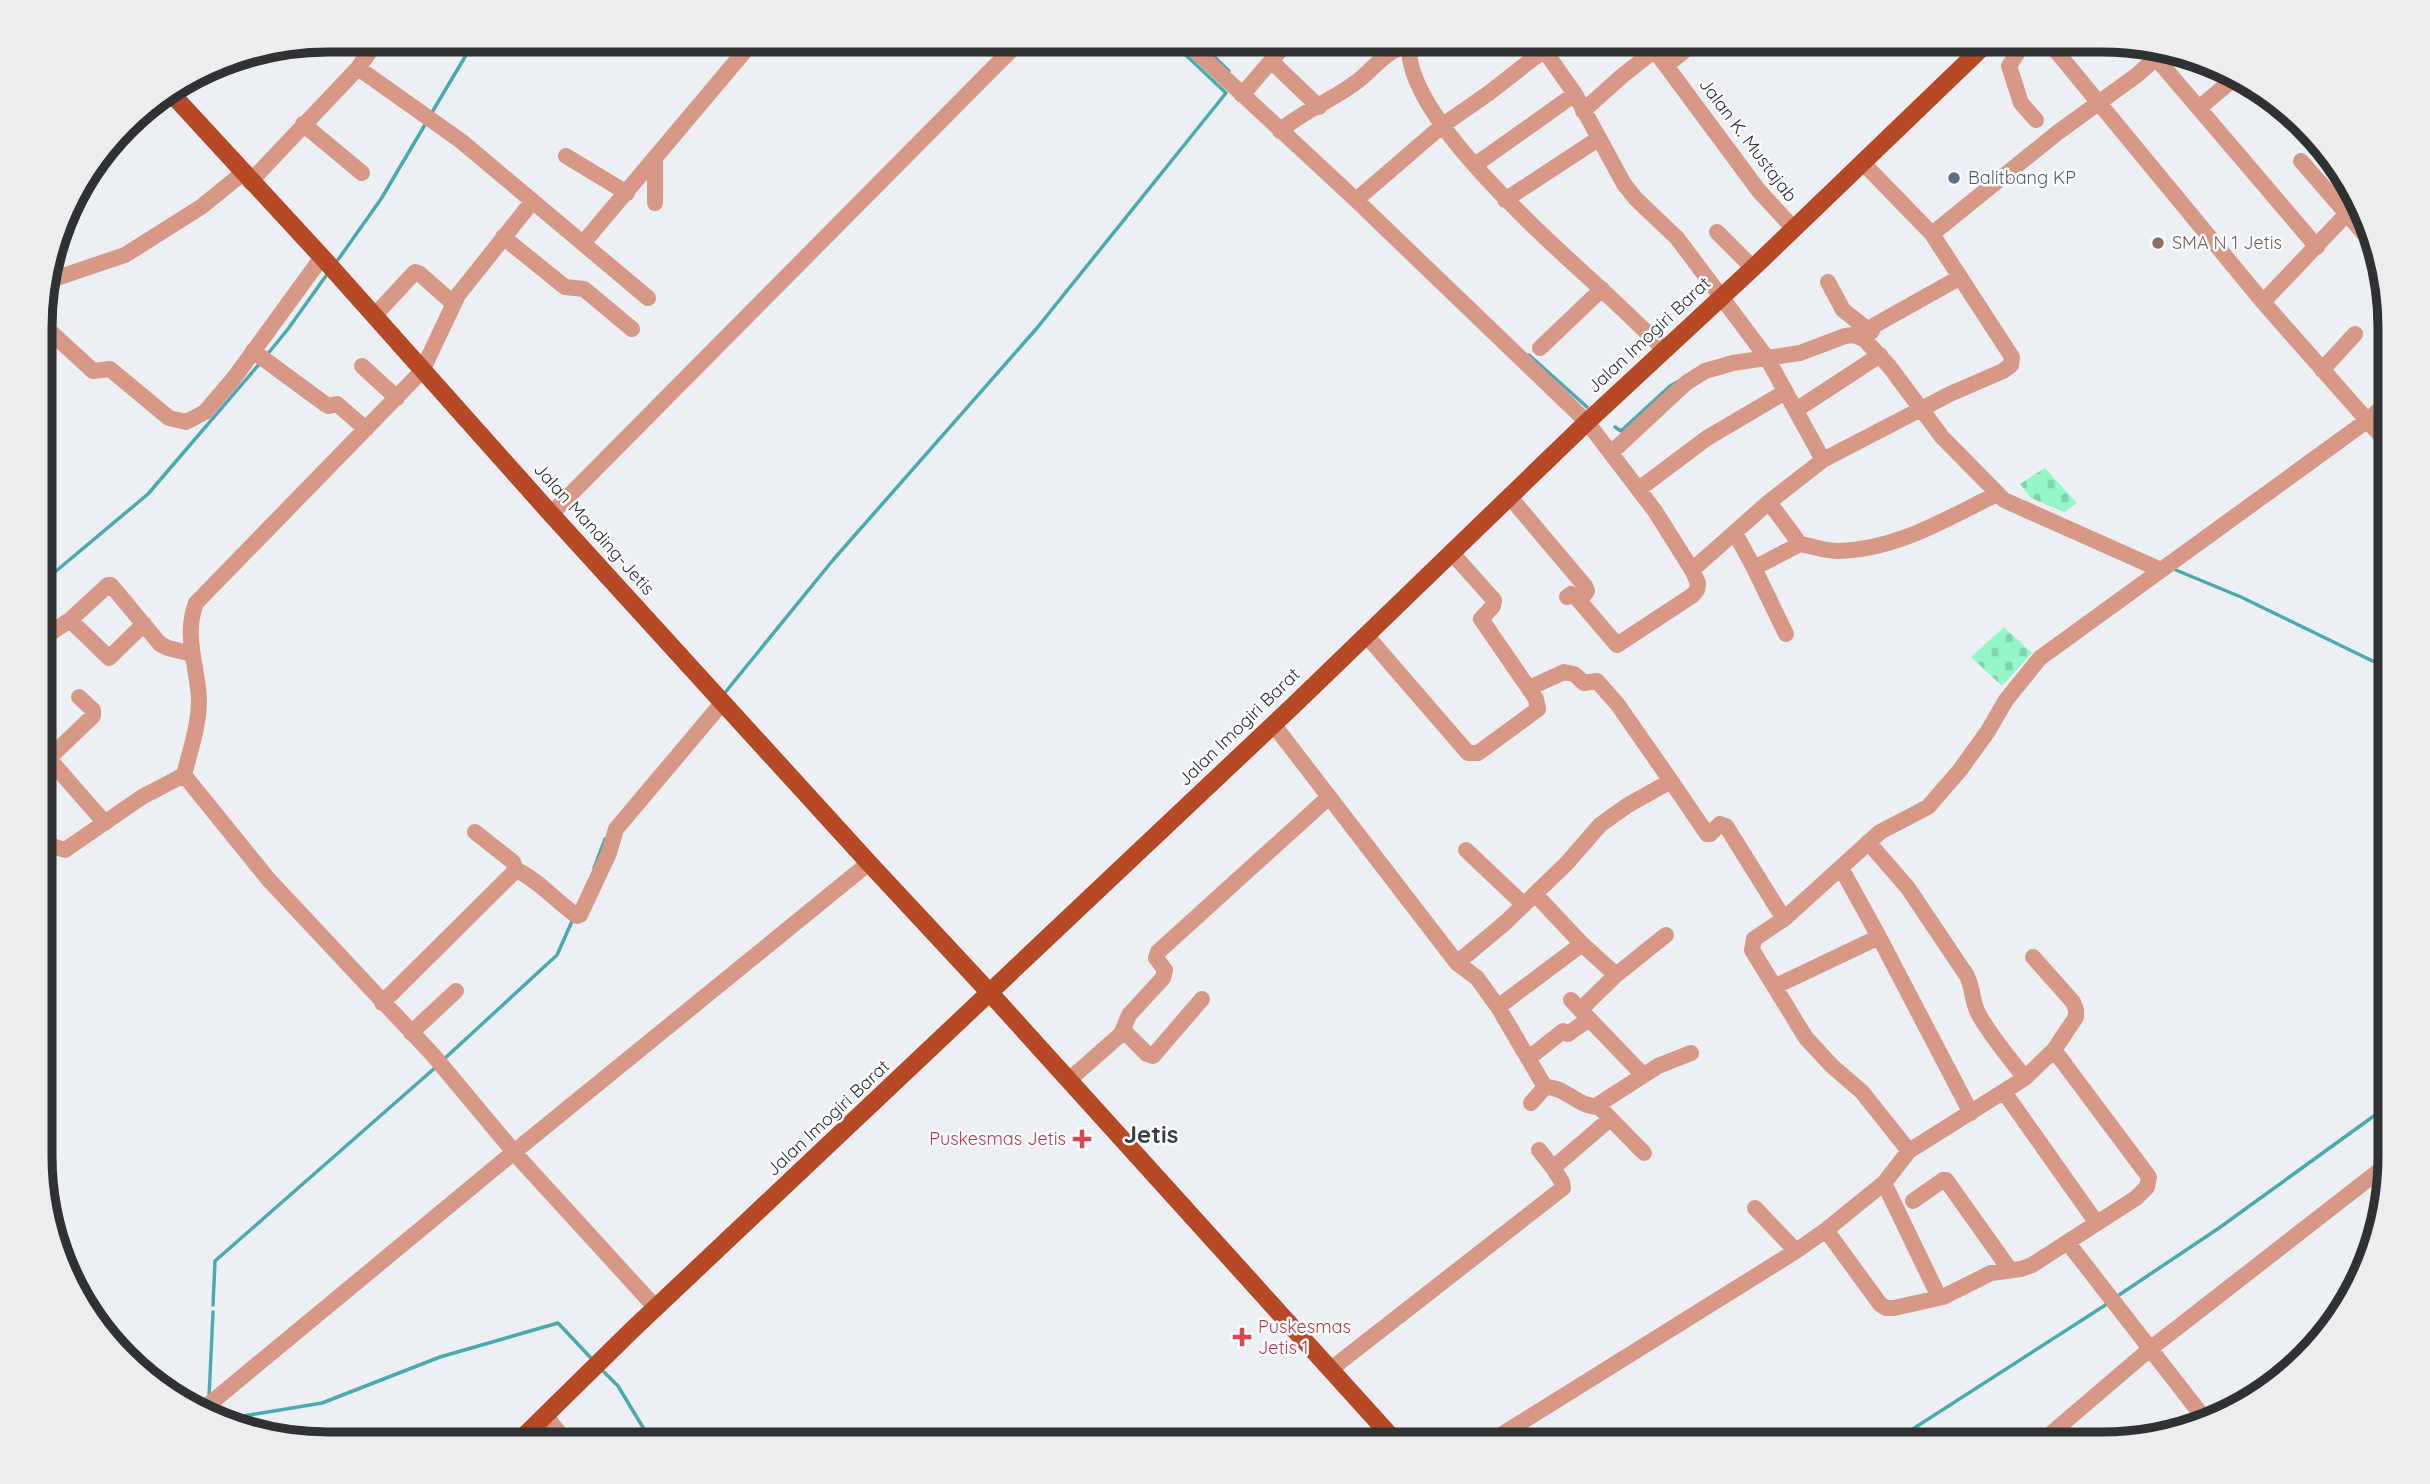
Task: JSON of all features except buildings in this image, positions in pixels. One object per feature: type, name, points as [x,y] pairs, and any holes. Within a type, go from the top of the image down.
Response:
[{"type":"main road","name":"Jalan Imogiri Barat","points":[[528,1432],[1978,52]]},
{"type":"main road","name":"Jalan Manding-Jetis","points":[[176,98],[1387,1432]]},
{"type":"street","points":[[57,278],[125,255],[247,178],[358,68],[369,52]]},
{"type":"street","points":[[584,242],[744,52]]},
{"type":"street","points":[[551,514],[1009,52]]},
{"type":"street","points":[[1199,52],[1247,90],[1361,195],[1587,422],[1639,489],[1692,570],[1698,583],[1697,590],[1616,645],[1573,599],[1587,591],[1585,586],[1509,496]]},
{"type":"street","points":[[1247,90],[1278,52]]},
{"type":"street","points":[[1285,127],[1357,82],[1392,52]]},
{"type":"street","points":[[1410,52],[1411,66],[1421,91],[1443,125],[1505,200],[1665,349]]},
{"type":"street","points":[[1361,195],[1443,125],[1536,52]]},
{"type":"street","points":[[1551,52],[1630,191],[1676,239],[1764,353],[1822,460]]},
{"type":"street","points":[[1583,111],[1622,76],[1643,52]]},
{"type":"street","name":"Jalan K. Mustajab","points":[[1658,52],[1759,191],[1794,229]]},
{"type":"street","points":[[1667,65],[1683,52]]},
{"type":"street","points":[[2018,52],[2009,66],[2021,103],[2036,120]]},
{"type":"street","points":[[2057,52],[2263,302],[2378,432]]},
{"type":"street","points":[[1932,234],[2155,58]]},
{"type":"street","points":[[2166,60],[2199,108],[2317,247]]},
{"type":"street","points":[[1270,61],[1319,107]]},
{"type":"street","points":[[358,68],[461,141],[648,298]]},
{"type":"street","points":[[2199,108],[2229,83]]},
{"type":"street","points":[[1475,165],[1575,94]]},
{"type":"street","points":[[303,124],[362,173]]},
{"type":"street","points":[[1505,200],[1598,139]]},
{"type":"street","points":[[566,156],[627,193]]},
{"type":"street","points":[[655,158],[655,204]]},
{"type":"street","points":[[2301,161],[2349,206]]},
{"type":"street","points":[[1692,570],[1769,502],[1822,460],[2011,365],[2012,357],[2009,351],[1932,234],[1863,163]]},
{"type":"street","points":[[52,846],[65,850],[142,797],[184,775],[194,740],[199,701],[185,652],[198,599],[422,371],[454,304],[532,202]]},
{"type":"street","points":[[2263,302],[2351,210]]},
{"type":"street","points":[[1717,232],[1753,268]]},
{"type":"street","points":[[503,237],[565,287],[584,289],[632,329]]},
{"type":"street","points":[[52,333],[93,371],[110,369],[169,418],[186,422],[205,412],[259,356],[324,259]]},
{"type":"street","points":[[374,316],[415,272],[454,304]]},
{"type":"street","points":[[1612,452],[1696,376],[1764,353],[1800,354],[1845,336],[1866,334],[1875,325],[1959,278]]},
{"type":"street","points":[[1828,282],[1843,310],[1927,407],[1942,437],[1997,494],[2025,510],[2165,567]]},
{"type":"street","points":[[1540,348],[1602,289]]},
{"type":"street","points":[[2322,370],[2355,334]]},
{"type":"street","points":[[1796,410],[1880,355]]},
{"type":"street","points":[[259,356],[325,404],[337,404],[366,429]]},
{"type":"street","points":[[362,366],[397,398]]},
{"type":"street","points":[[1639,489],[1707,438],[1786,391]]},
{"type":"street","points":[[1909,1151],[1862,1092],[1832,1066],[1806,1038],[1752,950],[1754,939],[1784,919],[1886,828],[1928,807],[1948,786],[1988,730],[2006,699],[2040,658],[2104,614],[2378,411]]},
{"type":"street","points":[[1754,568],[1800,544],[1835,551],[1864,549],[1912,537],[1997,494]]},
{"type":"street","points":[[1769,502],[1800,544]]},
{"type":"street","points":[[1735,533],[1786,634]]},
{"type":"street","points":[[1366,635],[1468,753],[1478,753],[1538,709],[1529,688],[1481,621],[1481,616],[1493,606],[1494,600],[1451,552]]},
{"type":"street","points":[[52,632],[111,585],[160,644],[185,652]]},
{"type":"street","points":[[70,620],[109,658],[144,624]]},
{"type":"street","points":[[1529,688],[1569,672],[1584,682],[1597,681],[1618,705],[1707,834],[1720,824],[1727,825],[1784,919]]},
{"type":"street","points":[[52,751],[94,713],[79,698]]},
{"type":"street","points":[[475,832],[561,906],[576,916],[580,915],[609,853],[616,829],[721,699]]},
{"type":"street","points":[[1273,724],[1457,963],[1477,978],[1498,1007],[1545,1087],[1563,1091],[1604,1113],[1644,1153]]},
{"type":"street","points":[[52,763],[105,823]]},
{"type":"street","points":[[184,775],[269,880],[411,1033],[514,1152],[656,1308]]},
{"type":"street","points":[[1457,963],[1530,900],[1600,825],[1628,805],[1671,781]]},
{"type":"street","points":[[1069,1080],[1124,1030],[1129,1015],[1165,974],[1157,958],[1158,953],[1329,797]]},
{"type":"street","points":[[1868,842],[1908,888],[1967,976],[1979,1015],[2025,1078]]},
{"type":"street","points":[[1466,850],[1530,900],[1616,975]]},
{"type":"street","points":[[209,1405],[869,863]]},
{"type":"street","points":[[1841,868],[1880,937],[1971,1113]]},
{"type":"street","points":[[382,1003],[516,870]]},
{"type":"street","points":[[1529,1058],[1566,1032],[1580,1009],[1616,975],[1666,935]]},
{"type":"street","points":[[1776,986],[1880,937]]},
{"type":"street","points":[[1498,1007],[1582,944]]},
{"type":"street","points":[[1506,1432],[1796,1251],[1884,1183],[1909,1151],[2025,1078],[2054,1050],[2076,1017],[2073,1002],[2033,957]]},
{"type":"street","points":[[411,1033],[456,990]]},
{"type":"street","points":[[1124,1030],[1147,1054],[1153,1056],[1202,999]]},
{"type":"street","points":[[1580,1009],[1643,1075]]},
{"type":"street","points":[[1826,1230],[1880,1304],[1886,1308],[1894,1308],[1939,1297],[1991,1273],[2032,1265],[2136,1198],[2147,1187],[2149,1177],[2054,1050]]},
{"type":"street","points":[[1604,1113],[1602,1102],[1643,1075],[1692,1053]]},
{"type":"street","points":[[1531,1102],[1545,1087]]},
{"type":"street","points":[[2004,1092],[2096,1222]]},
{"type":"street","points":[[1553,1168],[1604,1113]]},
{"type":"street","points":[[1331,1369],[1561,1189],[1562,1182],[1539,1150]]},
{"type":"street","points":[[2053,1432],[2150,1349],[2377,1172]]},
{"type":"street","points":[[1913,1201],[1946,1180],[2010,1270]]},
{"type":"street","points":[[1884,1183],[1939,1297]]},
{"type":"street","points":[[1755,1208],[1796,1251]]},
{"type":"street","points":[[2068,1244],[2200,1414]]},
{"type":"street","points":[[545,1415],[558,1432]]},
{"type":"green space","points":[[2045,468],[2077,503],[2064,512],[2031,498],[2020,484]]},
{"type":"green space","points":[[2004,627],[2032,653],[2002,686],[1971,657]]},
{"type":"waterway","points":[[431,114],[468,52]]},
{"type":"waterway","points":[[723,695],[833,560],[1037,328],[1226,93],[1183,52]]},
{"type":"waterway","points":[[1209,52],[1229,71]]},
{"type":"waterway","points":[[335,264],[381,199],[426,123]]},
{"type":"waterway","points":[[266,356],[328,273]]},
{"type":"waterway","points":[[1529,355],[1587,407]]},
{"type":"waterway","points":[[52,574],[148,494],[261,362]]},
{"type":"waterway","points":[[1615,427],[1621,431],[1677,382]]},
{"type":"waterway","points":[[2171,568],[2241,597],[2378,664]]},
{"type":"waterway","points":[[594,868],[605,839]]},
{"type":"waterway","points":[[443,1060],[557,955],[573,919]]},
{"type":"waterway","points":[[213,1305],[215,1261],[436,1067]]},
{"type":"waterway","points":[[2116,1297],[2219,1228],[2378,1113]]},
{"type":"waterway","points":[[1908,1432],[2107,1304]]},
{"type":"waterway","points":[[209,1397],[213,1312]]},
{"type":"waterway","points":[[239,1417],[322,1403],[440,1357],[558,1323],[590,1357]]},
{"type":"waterway","points":[[604,1372],[618,1386],[646,1432]]},
{"type":"place","name":"Balitbang KP","points":[[1954,178]]},
{"type":"place","name":"SMA N 1 Jetis","points":[[2158,243]]},
{"type":"place","name":"Puskesmas Jetis","points":[[1082,1139]]},
{"type":"place","name":"Puskesmas Jetis 1","points":[[1242,1337]]},
{"type":"district","name":"Jetis","points":[[1151,1135]]}]
